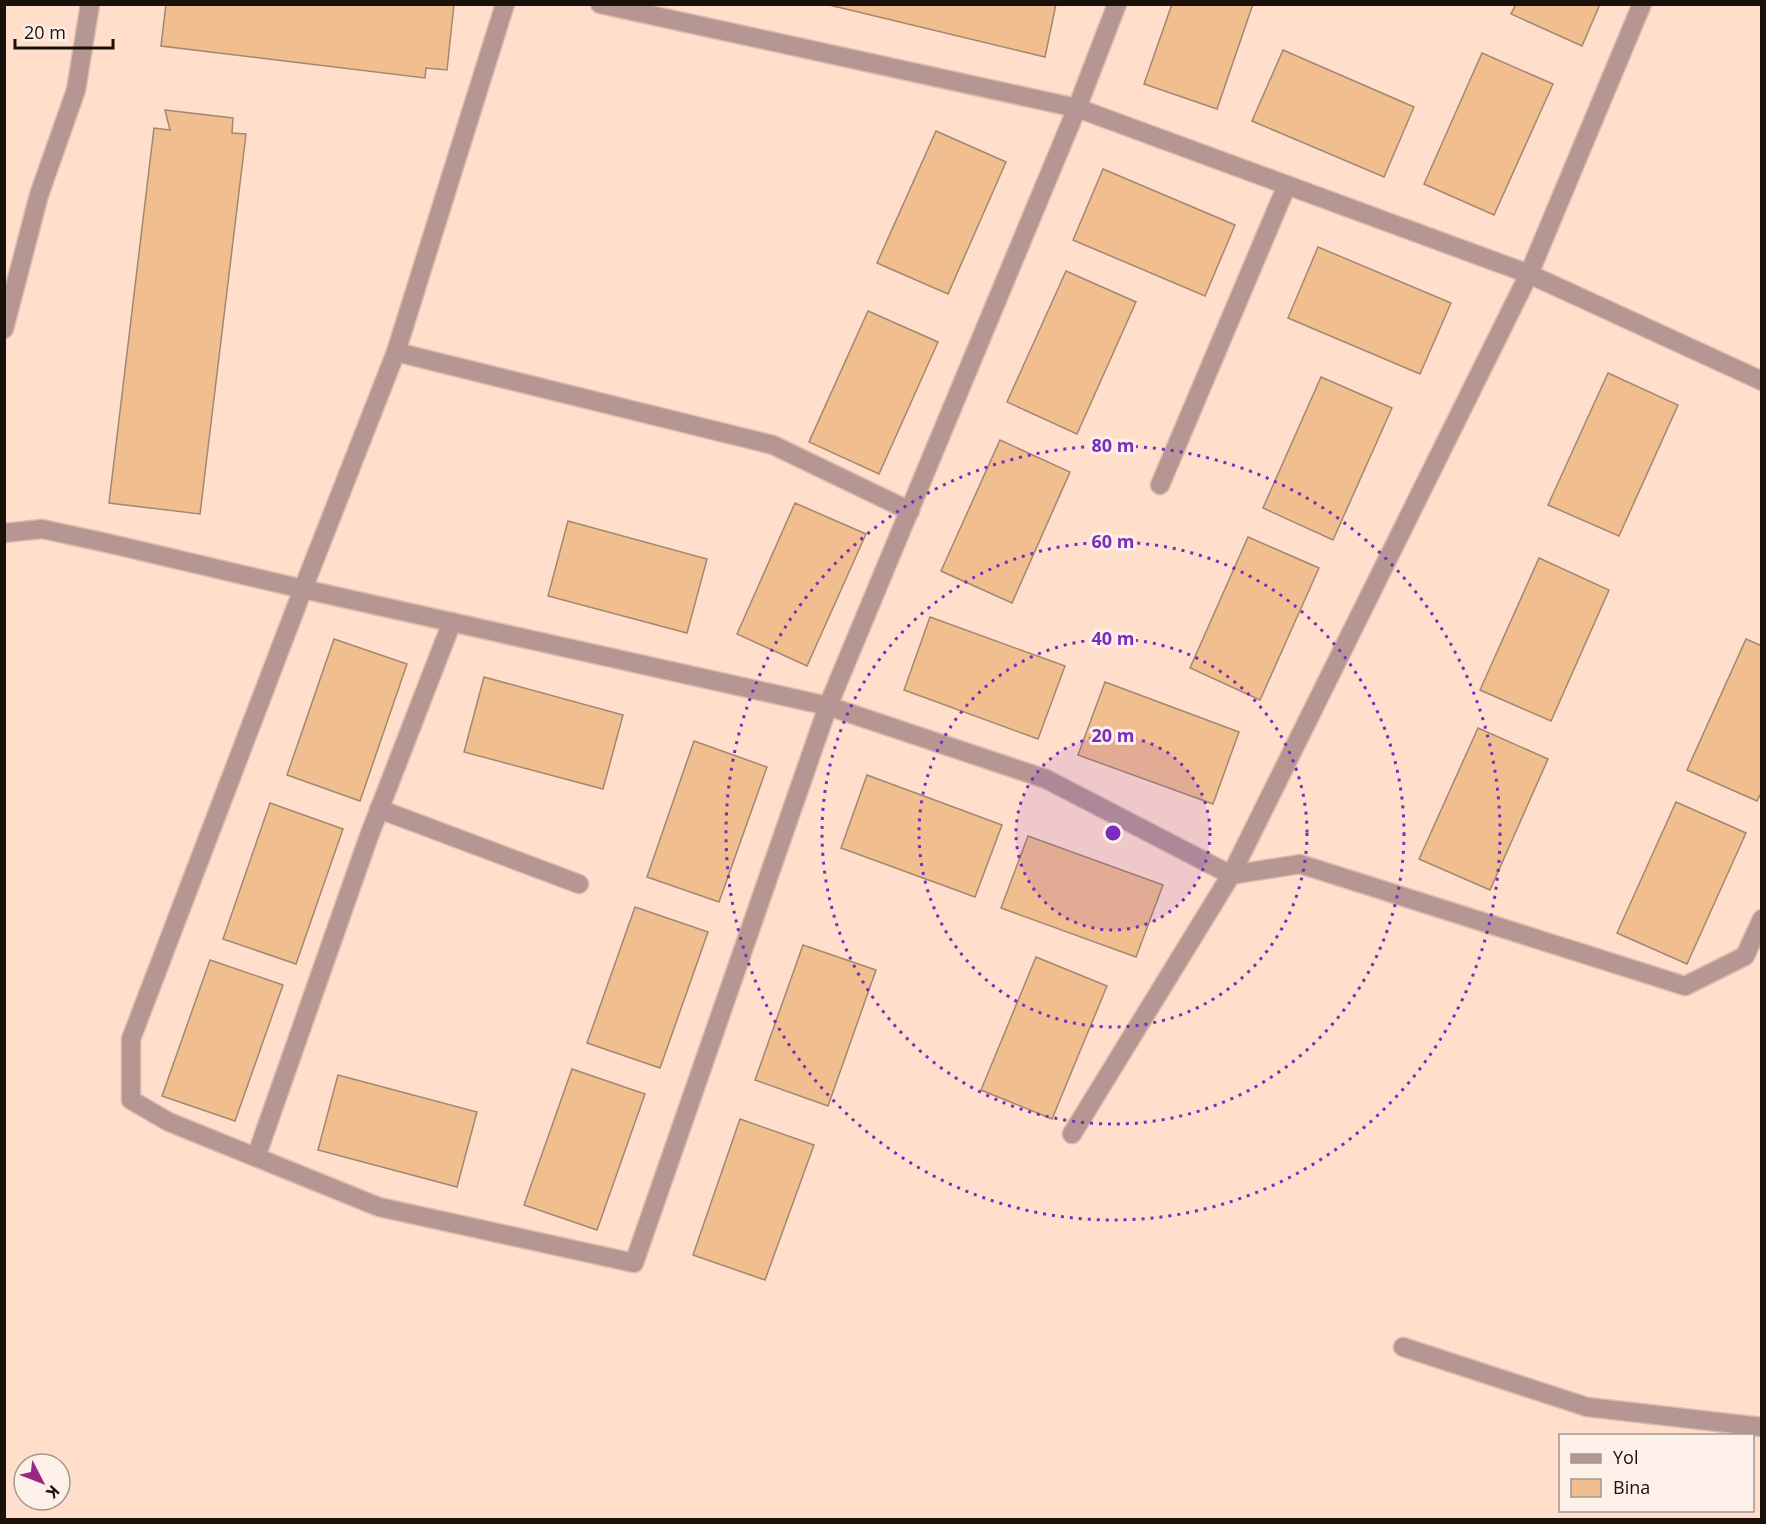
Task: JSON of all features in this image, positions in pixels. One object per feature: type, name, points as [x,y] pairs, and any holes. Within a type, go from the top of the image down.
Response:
[{"type":"street","points":[[4,329],[39,195],[76,90],[90,4]]},
{"type":"street","points":[[504,4],[396,352],[131,1039],[131,1100],[169,1122],[379,1207],[634,1263],[828,706],[1077,108],[1117,4]]},
{"type":"street","points":[[600,4],[1077,108],[1529,274],[1761,381]]},
{"type":"street","points":[[1072,1134],[1231,875],[1529,274],[1642,4]]},
{"type":"street","points":[[1160,485],[1287,185]]},
{"type":"street","points":[[396,352],[773,446],[910,511]]},
{"type":"street","points":[[4,533],[42,529],[828,706],[1046,779],[1231,875],[1300,864],[1685,986],[1744,956],[1761,919]]},
{"type":"street","points":[[256,1157],[379,809],[452,622]]},
{"type":"street","points":[[379,809],[579,885]]},
{"type":"street","points":[[1403,1347],[1587,1407],[1761,1427]]},
{"type":"building","points":[[166,4],[454,4],[447,70],[426,68],[425,78],[161,46]]},
{"type":"building","points":[[825,4],[1056,4],[1045,57]]},
{"type":"building","points":[[1172,4],[1253,4],[1217,109],[1144,84]]},
{"type":"building","points":[[1516,4],[1600,4],[1582,46],[1511,14]]},
{"type":"building","points":[[1283,50],[1414,107],[1384,177],[1252,121]]},
{"type":"building","points":[[1482,53],[1553,84],[1494,215],[1424,184]]},
{"type":"building","points":[[165,110],[233,118],[232,133],[246,134],[200,514],[109,503],[154,128],[170,130]]},
{"type":"building","points":[[936,131],[1006,162],[948,294],[877,263]]},
{"type":"building","points":[[1103,169],[1235,225],[1205,296],[1073,240]]},
{"type":"building","points":[[1318,247],[1451,303],[1420,374],[1288,318]]},
{"type":"building","points":[[1066,271],[1136,302],[1077,434],[1007,402]]},
{"type":"building","points":[[868,311],[938,342],[879,474],[809,442]]},
{"type":"building","points":[[1608,373],[1678,405],[1619,536],[1548,505]]},
{"type":"building","points":[[1321,377],[1392,408],[1333,540],[1263,508]]},
{"type":"building","points":[[1000,440],[1070,472],[1012,603],[941,571]]},
{"type":"building","points":[[795,503],[866,534],[807,666],[737,634]]},
{"type":"building","points":[[568,521],[707,559],[687,633],[548,596]]},
{"type":"building","points":[[1248,537],[1319,568],[1260,700],[1190,668]]},
{"type":"building","points":[[1539,558],[1609,590],[1551,721],[1480,690]]},
{"type":"building","points":[[930,617],[1065,666],[1038,739],[904,690]]},
{"type":"building","points":[[334,639],[407,664],[360,801],[287,775]]},
{"type":"building","points":[[1746,639],[1762,646],[1762,791],[1757,801],[1687,770]]},
{"type":"building","points":[[484,677],[623,715],[603,789],[464,752]]},
{"type":"building","points":[[1105,682],[1239,732],[1213,804],[1078,755]]},
{"type":"building","points":[[1478,728],[1548,759],[1490,890],[1419,859]]},
{"type":"building","points":[[694,741],[767,767],[719,902],[647,877]]},
{"type":"building","points":[[867,775],[1002,825],[975,897],[841,848]]},
{"type":"building","points":[[1676,802],[1746,833],[1687,964],[1617,933]]},
{"type":"building","points":[[270,803],[343,829],[296,964],[223,939]]},
{"type":"building","points":[[1028,836],[1163,885],[1136,957],[1001,908]]},
{"type":"building","points":[[635,907],[708,932],[660,1068],[587,1043]]},
{"type":"building","points":[[803,945],[876,970],[828,1106],[755,1080]]},
{"type":"building","points":[[1036,957],[1107,986],[1052,1119],[981,1090]]},
{"type":"building","points":[[210,960],[283,985],[235,1121],[162,1096]]},
{"type":"building","points":[[572,1069],[645,1094],[597,1230],[524,1205]]},
{"type":"building","points":[[338,1075],[477,1112],[457,1187],[318,1150]]},
{"type":"building","points":[[740,1119],[814,1145],[765,1280],[693,1255]]}]
